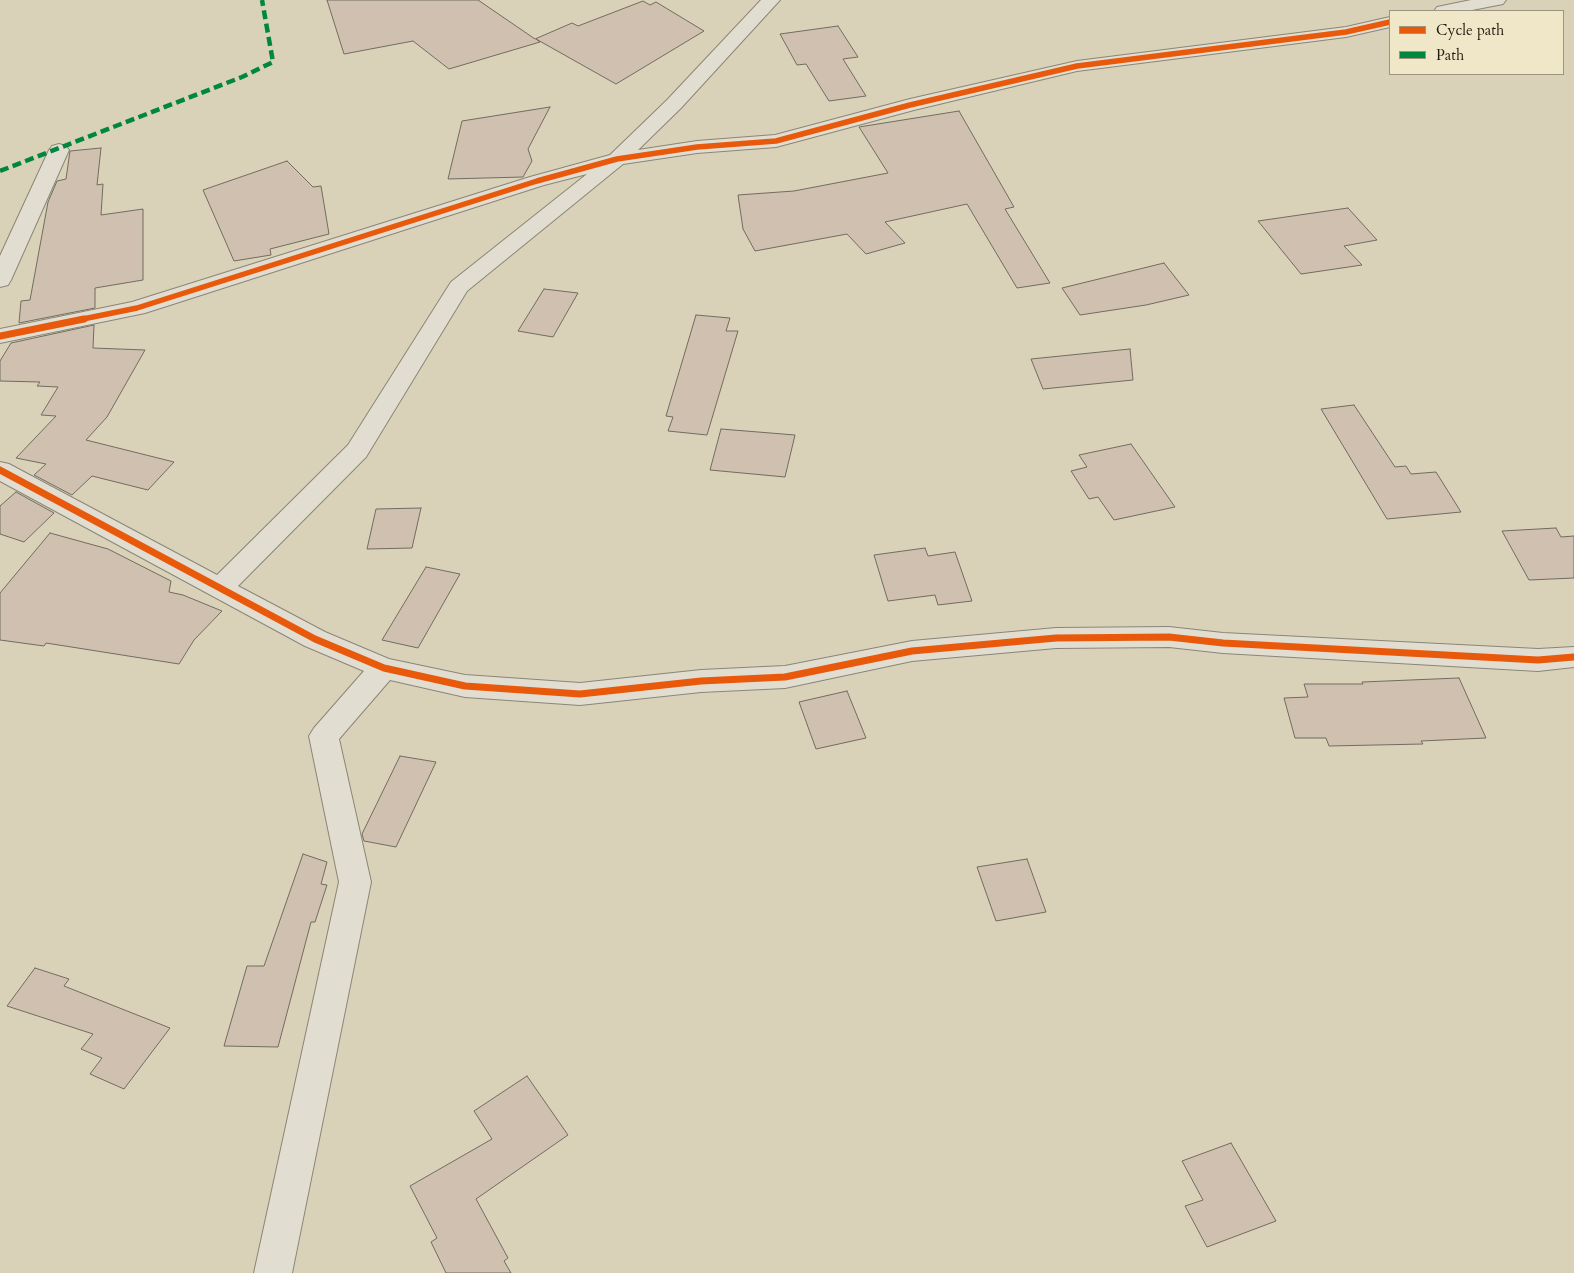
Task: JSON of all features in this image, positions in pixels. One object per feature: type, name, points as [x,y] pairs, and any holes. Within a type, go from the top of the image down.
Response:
[{"type":"street","points":[[220,588],[357,451],[459,287],[617,159],[674,104],[771,0]]},
{"type":"street","points":[[1448,10],[1496,0]]},
{"type":"street","points":[[0,336],[138,308],[537,181],[617,159],[697,147],[776,141],[910,105],[1077,66],[1346,32],[1389,22]]},
{"type":"street","points":[[0,280],[59,150]]},
{"type":"street","points":[[0,470],[315,639],[384,668],[465,686],[580,694],[701,681],[785,677],[912,651],[1056,638],[1169,637],[1223,643],[1538,660],[1574,658]]},
{"type":"street","points":[[272,1273],[355,882],[324,736],[384,668]]},
{"type":"building","points":[[327,0],[478,0],[535,39],[572,23],[578,26],[643,1],[650,5],[656,2],[704,31],[616,84],[536,39],[540,42],[449,69],[413,41],[344,54]]},
{"type":"building","points":[[838,26],[858,57],[843,59],[866,96],[829,101],[806,64],[797,65],[780,34]]},
{"type":"building","points":[[550,107],[528,149],[532,161],[523,177],[448,179],[462,121]]},
{"type":"building","points":[[959,111],[1014,207],[1005,209],[1050,283],[1017,288],[967,204],[885,222],[905,243],[866,254],[847,234],[755,251],[743,229],[738,195],[794,191],[888,173],[859,127]]},
{"type":"building","points":[[101,148],[97,185],[103,184],[101,215],[143,209],[143,280],[95,288],[95,308],[19,323],[21,301],[30,300],[48,202],[57,181],[66,179],[70,151]]},
{"type":"building","points":[[287,161],[313,187],[321,186],[329,234],[270,249],[271,255],[234,261],[203,190]]},
{"type":"building","points":[[1348,208],[1377,240],[1344,246],[1362,265],[1301,274],[1258,221]]},
{"type":"building","points":[[1164,263],[1189,295],[1146,305],[1080,315],[1062,288]]},
{"type":"building","points":[[544,289],[578,293],[553,337],[518,331]]},
{"type":"building","points":[[696,315],[730,318],[726,331],[738,331],[707,435],[668,431],[673,417],[666,416]]},
{"type":"building","points":[[94,325],[93,348],[145,350],[107,417],[86,440],[174,462],[148,490],[92,476],[72,495],[34,475],[46,464],[16,458],[56,416],[41,415],[58,387],[37,386],[40,382],[0,381],[0,361],[11,343]]},
{"type":"building","points":[[1130,349],[1133,380],[1043,389],[1031,359]]},
{"type":"building","points":[[1354,405],[1395,467],[1406,466],[1411,474],[1436,472],[1461,512],[1387,519],[1321,409]]},
{"type":"building","points":[[721,429],[795,435],[785,477],[710,470]]},
{"type":"building","points":[[1131,444],[1175,507],[1114,520],[1098,497],[1089,499],[1071,471],[1087,467],[1079,455]]},
{"type":"building","points":[[16,492],[54,513],[24,542],[0,534],[0,506]]},
{"type":"building","points":[[421,508],[412,548],[367,549],[376,509]]},
{"type":"building","points":[[1556,528],[1561,537],[1574,536],[1574,578],[1529,580],[1502,531]]},
{"type":"building","points":[[50,533],[108,549],[171,581],[169,592],[183,595],[222,611],[194,640],[179,664],[46,643],[44,646],[0,640],[0,593]]},
{"type":"building","points":[[925,548],[928,556],[955,552],[972,601],[938,605],[935,595],[888,601],[874,555]]},
{"type":"building","points":[[426,567],[460,574],[418,648],[382,640]]},
{"type":"building","points":[[1459,678],[1486,738],[1421,741],[1423,744],[1329,746],[1326,738],[1295,738],[1284,698],[1308,697],[1304,684],[1363,684],[1362,682]]},
{"type":"building","points":[[847,691],[866,738],[816,749],[799,702]]},
{"type":"building","points":[[400,756],[436,762],[396,847],[364,841],[362,834]]},
{"type":"building","points":[[303,854],[327,862],[321,884],[327,885],[315,922],[311,922],[278,1047],[224,1046],[247,966],[264,966]]},
{"type":"building","points":[[1027,859],[1046,912],[996,921],[977,867]]},
{"type":"building","points":[[35,968],[69,979],[64,986],[170,1028],[124,1089],[90,1074],[102,1058],[81,1049],[93,1034],[7,1006]]},
{"type":"building","points":[[527,1076],[568,1135],[476,1199],[508,1258],[504,1261],[511,1273],[446,1273],[431,1242],[437,1238],[410,1186],[492,1139],[474,1111]]},
{"type":"building","points":[[1231,1143],[1276,1221],[1207,1247],[1185,1206],[1203,1200],[1182,1161]]},
{"type":"marked path","points":[[0,171],[242,77],[273,62],[262,0]]},
{"type":"cycle path","points":[[0,336],[137,308],[537,181],[617,159],[697,147],[776,141],[910,105],[1077,66],[1346,32],[1389,22]]},
{"type":"cycle path","points":[[0,470],[315,639],[384,668],[465,686],[580,694],[701,681],[785,677],[912,651],[1056,638],[1169,637],[1223,643],[1538,660],[1574,657]]}]
